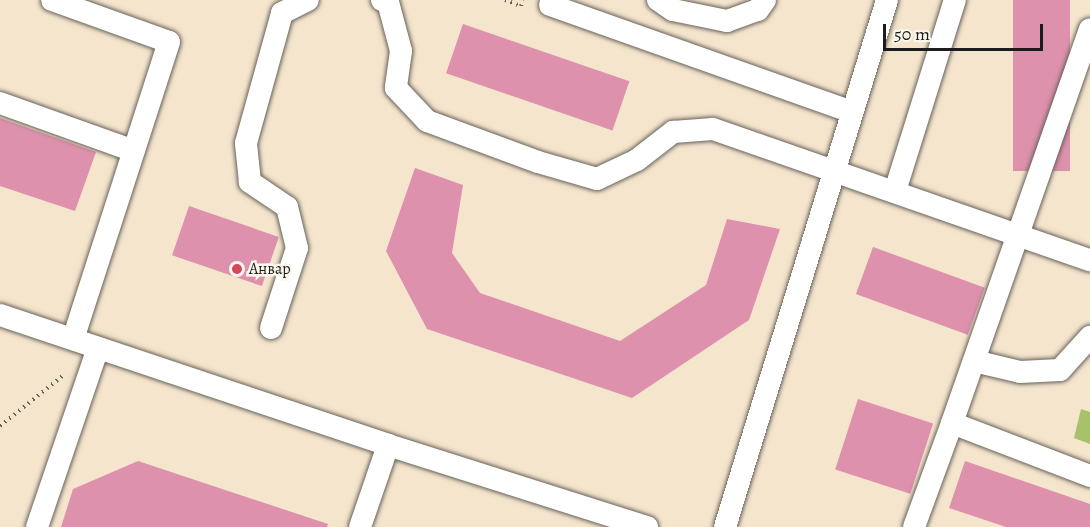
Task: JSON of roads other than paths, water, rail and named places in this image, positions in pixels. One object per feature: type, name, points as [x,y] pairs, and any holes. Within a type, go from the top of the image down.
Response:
[{"type":"street","points":[[52,0],[169,42],[73,339]]},
{"type":"street","points":[[271,328],[297,248],[287,207],[250,182],[246,143],[282,13],[308,0]]},
{"type":"street","points":[[381,0],[388,2],[401,51],[396,88],[427,121],[597,179],[637,160],[673,132],[713,129],[797,157],[836,174],[895,191],[1090,260]]},
{"type":"street","points":[[658,0],[673,10],[727,21],[758,10],[765,0]]},
{"type":"street","points":[[725,527],[836,174],[852,112],[887,0]]},
{"type":"street","points":[[895,191],[955,0]]},
{"type":"street","points":[[550,5],[852,112]]},
{"type":"street","points":[[914,527],[1088,41]]},
{"type":"street","points":[[0,103],[134,151]]},
{"type":"street","points":[[0,315],[388,445],[647,527]]},
{"type":"street","points":[[974,361],[1020,372],[1060,370],[1090,337]]},
{"type":"street","points":[[37,527],[98,348]]},
{"type":"street","points":[[952,423],[1090,476]]},
{"type":"street","points":[[360,527],[388,445]]},
{"type":"place","name":"Анвар","points":[[237,269]]}]
